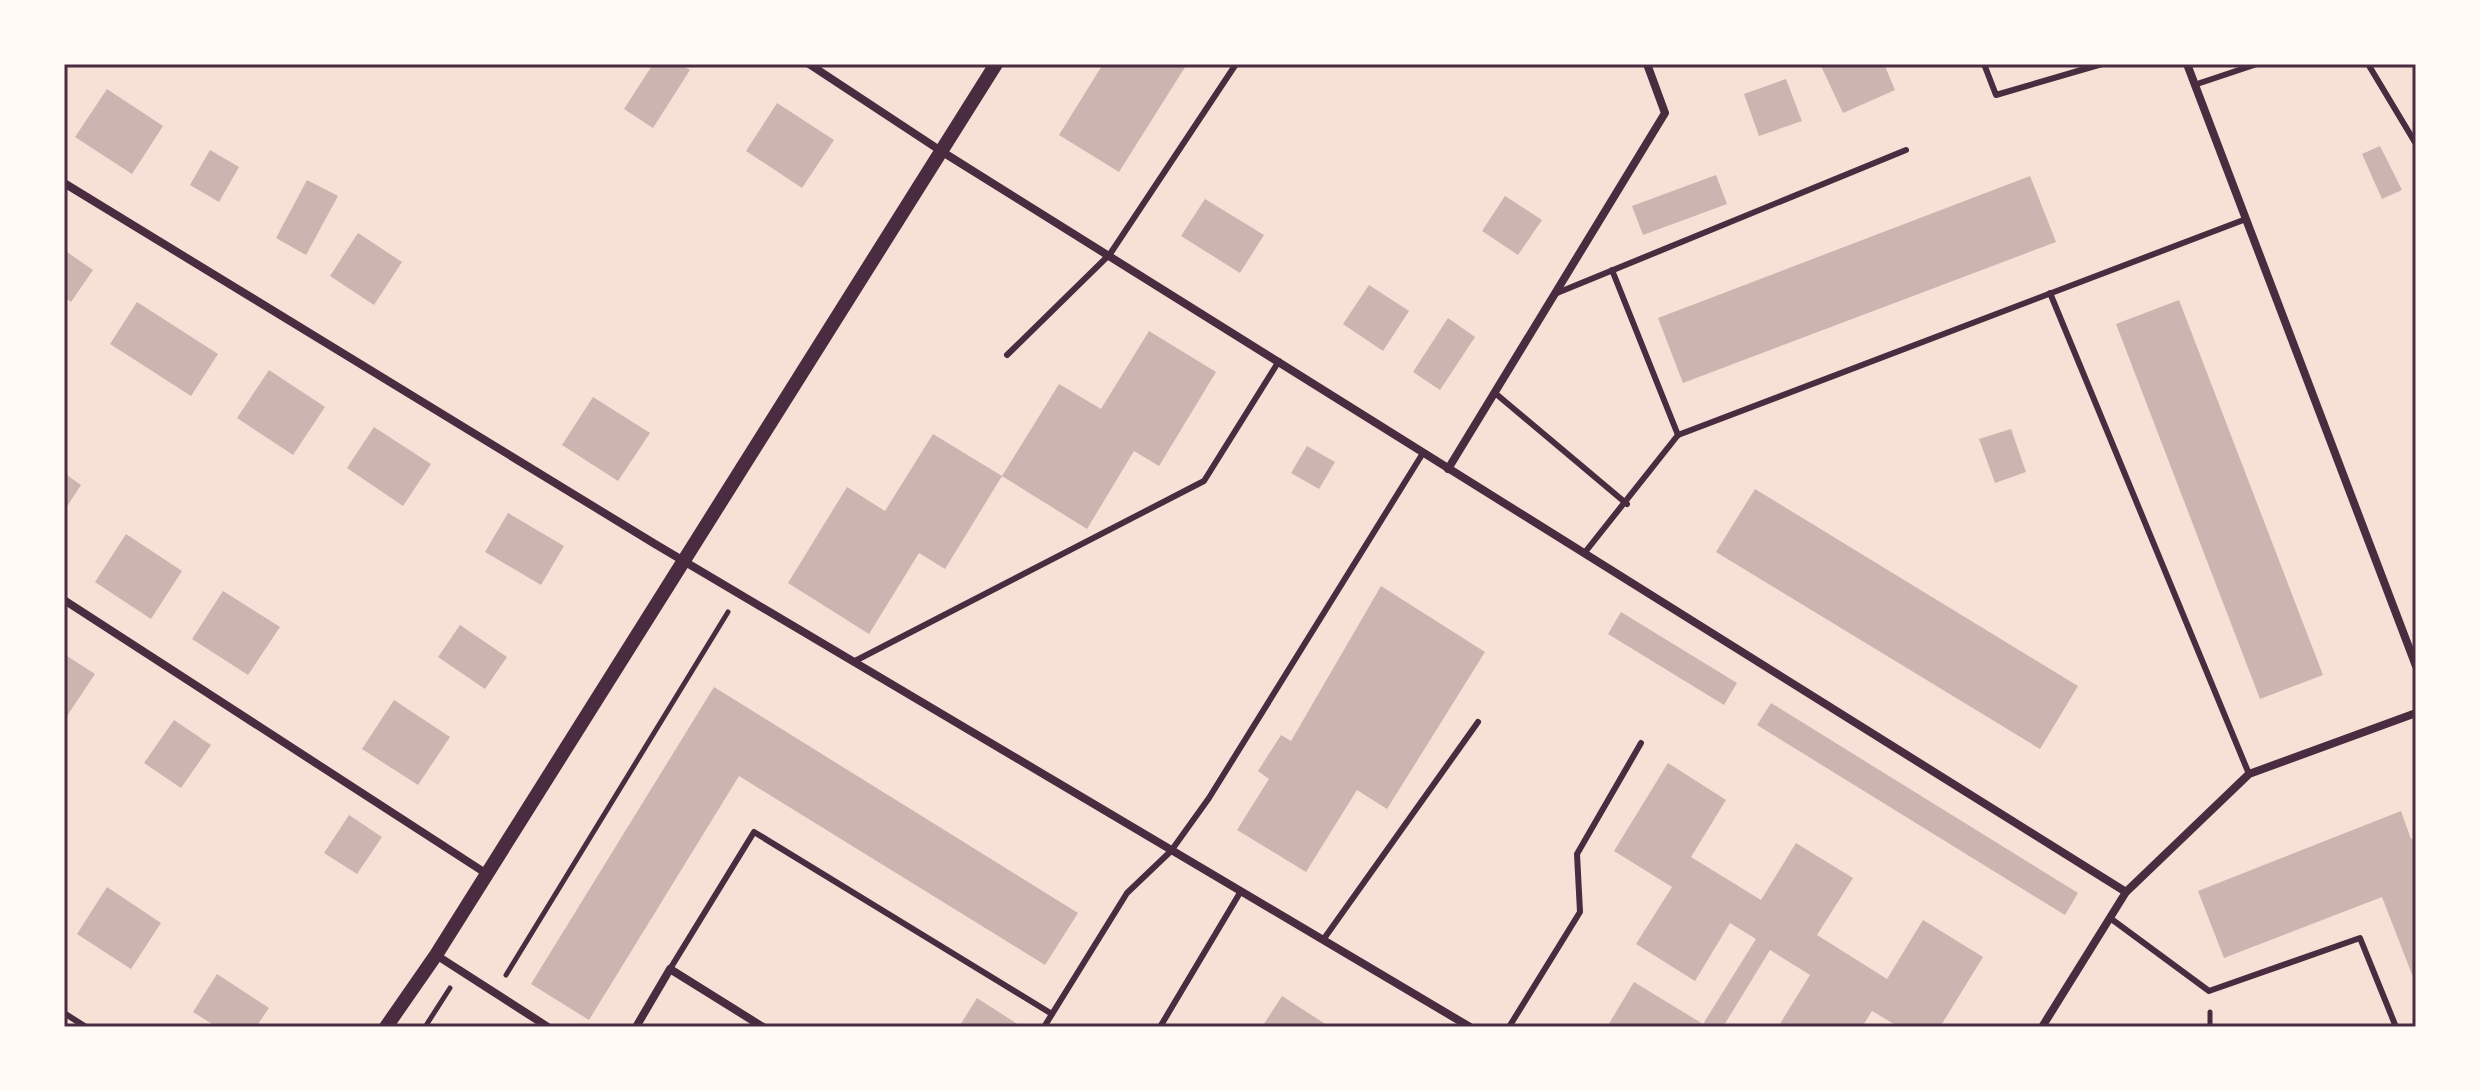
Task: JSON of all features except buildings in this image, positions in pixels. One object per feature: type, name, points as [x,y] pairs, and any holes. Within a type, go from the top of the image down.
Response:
[{"type":"street","points":[[809,64],[941,151],[1110,254],[1448,469],[1586,551],[2126,892]]},
{"type":"street","points":[[386,1027],[436,955],[996,64]]},
{"type":"street","points":[[1448,469],[1665,113],[1647,64]]},
{"type":"street","points":[[2187,64],[2416,666]]},
{"type":"street","points":[[64,183],[683,561],[1470,1027]]},
{"type":"street","points":[[64,600],[487,874]]},
{"type":"street","points":[[2042,1027],[2126,892],[2249,774],[2416,713]]},
{"type":"street","points":[[436,955],[548,1027]]},
{"type":"street","points":[[636,1027],[670,969],[763,1027]]},
{"type":"lane","points":[[1007,355],[1110,254],[1236,64]]},
{"type":"lane","points":[[1984,64],[1996,95],[2102,64]]},
{"type":"lane","points":[[2194,85],[2257,64]]},
{"type":"lane","points":[[2368,64],[2416,144]]},
{"type":"lane","points":[[1555,293],[1906,150]]},
{"type":"lane","points":[[1586,551],[1627,504],[1678,435],[2246,219]]},
{"type":"lane","points":[[1612,270],[1678,435]]},
{"type":"lane","points":[[2050,293],[2249,774]]},
{"type":"lane","points":[[853,662],[1204,481],[1279,361]]},
{"type":"lane","points":[[1495,393],[1627,504]]},
{"type":"lane","points":[[1044,1027],[1127,893],[1171,851],[1209,798],[1423,453]]},
{"type":"lane","points":[[1323,940],[1478,722]]},
{"type":"lane","points":[[1509,1027],[1580,912],[1577,854],[1641,743]]},
{"type":"lane","points":[[670,969],[754,832],[1052,1014]]},
{"type":"lane","points":[[1160,1027],[1241,891]]},
{"type":"lane","points":[[2110,918],[2209,991],[2360,938],[2396,1027]]},
{"type":"lane","points":[[64,1013],[86,1027]]},
{"type":"path","points":[[495,993],[739,594]]},
{"type":"path","points":[[425,1027],[461,971]]}]
